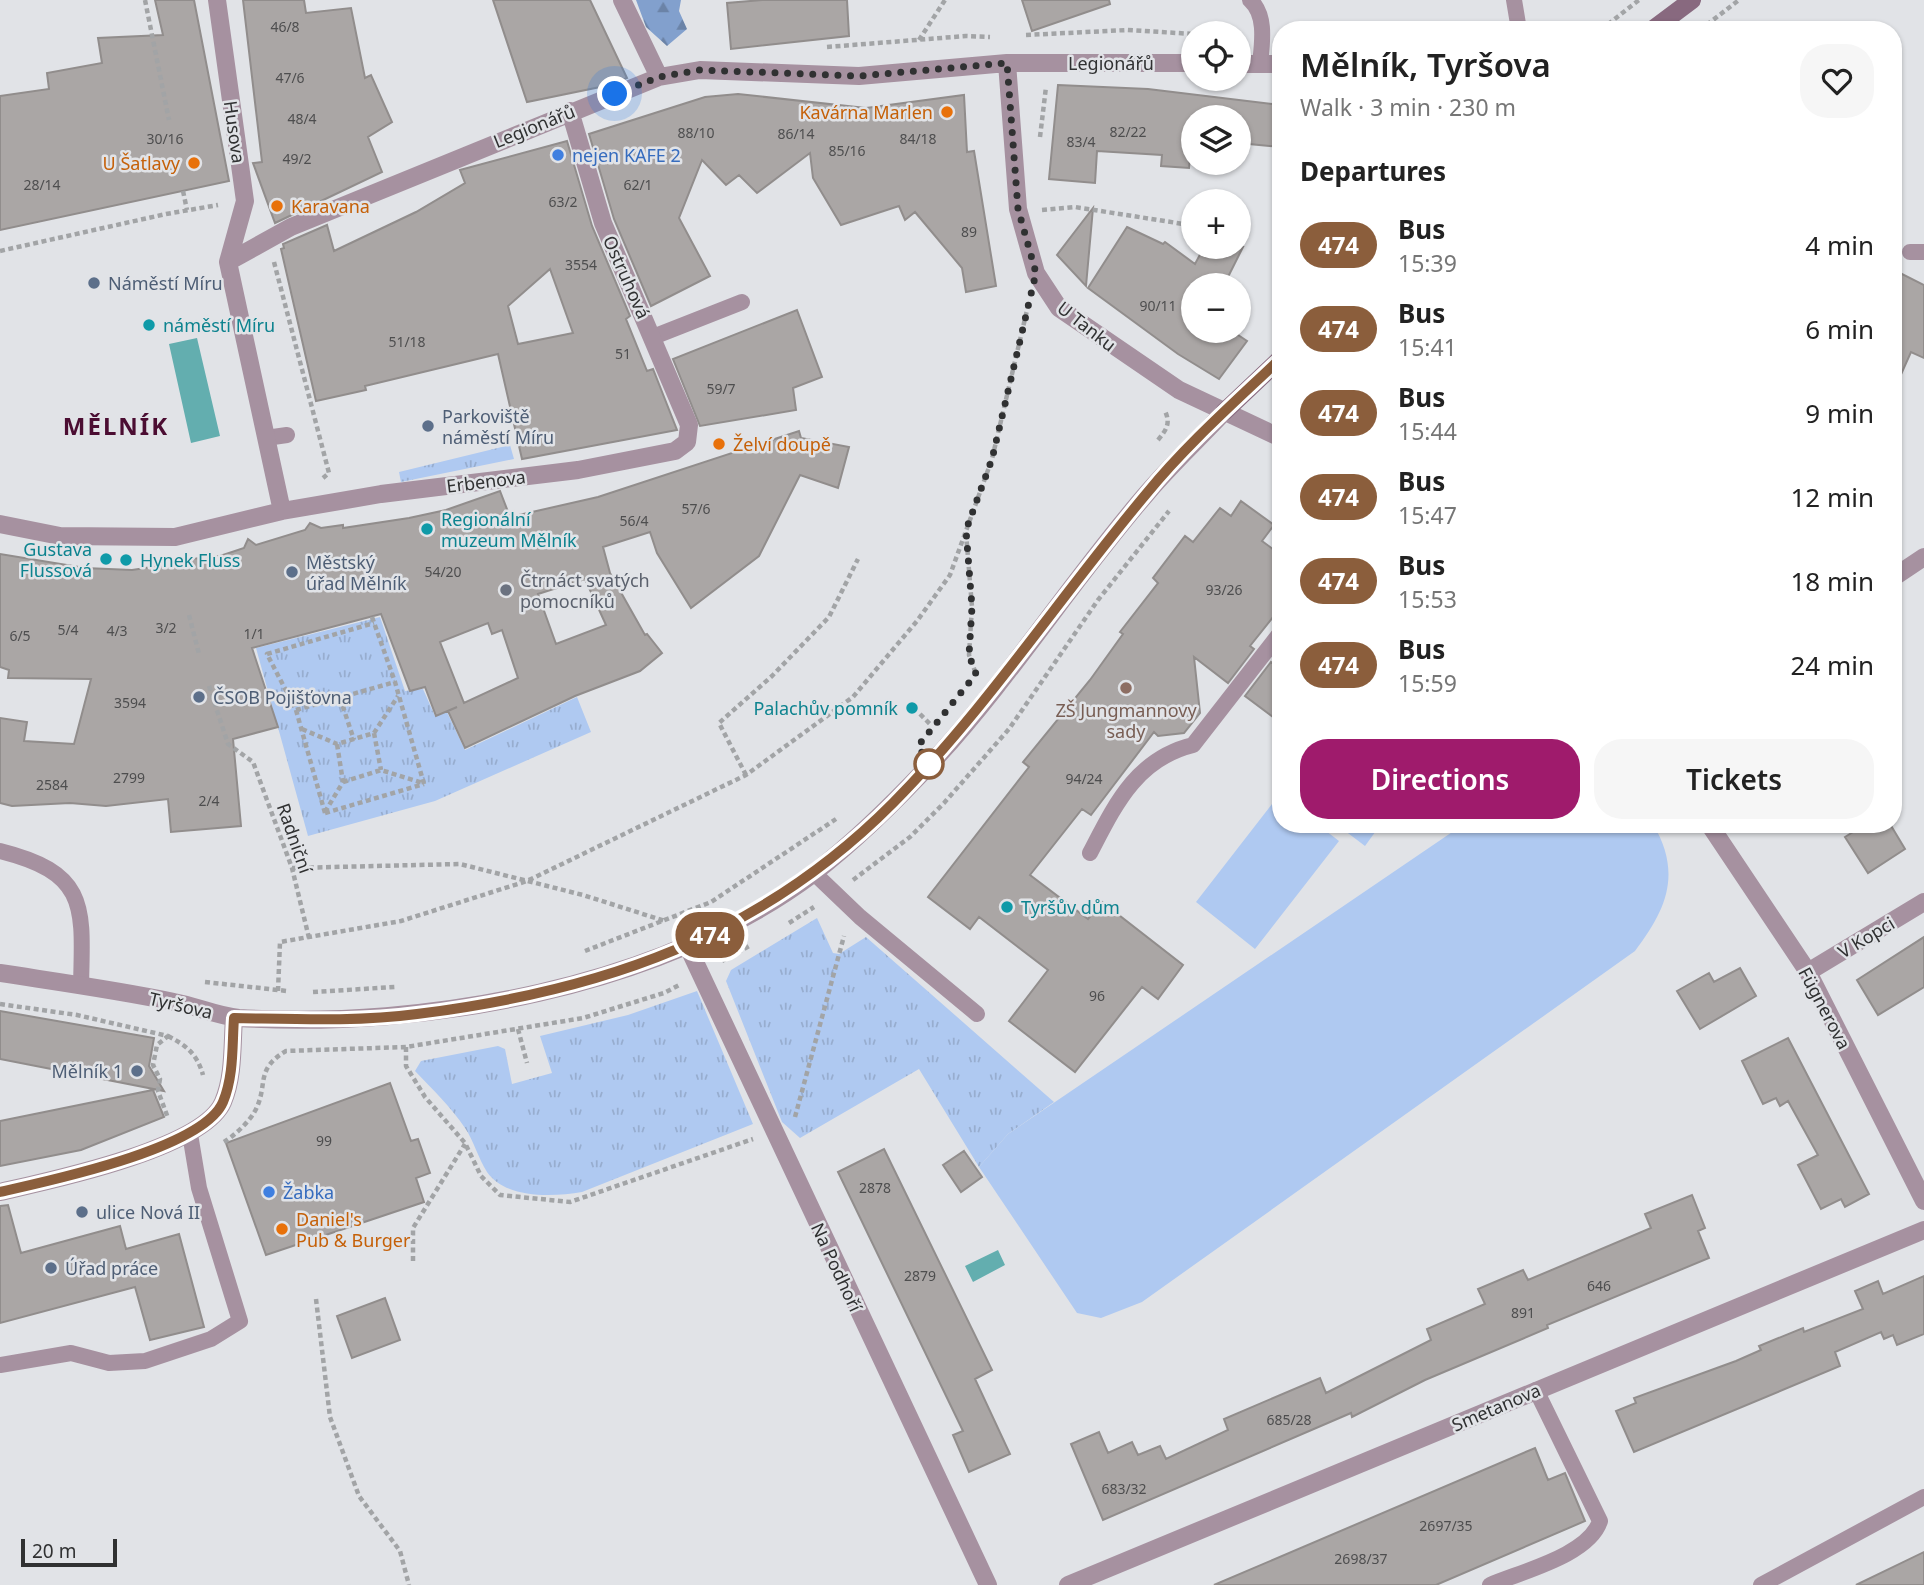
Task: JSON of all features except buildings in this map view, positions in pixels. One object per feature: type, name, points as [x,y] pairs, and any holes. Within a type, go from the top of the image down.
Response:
[{"type":"street","name":"Husova","points":[[216,0],[245,201],[228,262]]},
{"type":"street","points":[[622,0],[659,77]]},
{"type":"street","points":[[1664,21],[1692,0]]},
{"type":"street","name":"Legionářů","points":[[228,262],[290,227],[659,77],[700,70],[859,76],[1007,63],[1181,64]]},
{"type":"street","name":"U Tanku","points":[[1007,63],[1019,214],[1036,273],[1059,308],[1087,330],[1179,390],[1224,412]]},
{"type":"street","points":[[1251,64],[1272,64]]},
{"type":"street","name":"Ostruhová","points":[[570,111],[603,223],[689,425],[687,442]]},
{"type":"street","points":[[0,524],[60,536],[175,537],[282,511],[228,262]]},
{"type":"street","name":"Tyršova","points":[[0,973],[177,1002],[234,1018],[314,1019],[416,1014],[514,997],[618,972],[688,947],[755,911],[814,873],[891,805],[946,746],[1149,491],[1224,412],[1272,367]]},
{"type":"street","points":[[1224,412],[1272,434]]},
{"type":"street","name":"Erbenova","points":[[282,511],[381,494],[578,470],[675,452],[687,442]]},
{"type":"street","points":[[1902,571],[1924,557]]},
{"type":"street","name":"Fügnerova","points":[[1715,833],[1808,972],[1924,1201]]},
{"type":"street","name":"V Kopci","points":[[1808,972],[1924,902]]},
{"type":"street","name":"Na Podhoří","points":[[688,947],[988,1585]]},
{"type":"street","points":[[0,1192],[66,1177],[190,1134],[223,1104],[231,1069],[234,1018]]},
{"type":"street","name":"Smetanova","points":[[1068,1585],[1924,1230]]},
{"type":"lane","points":[[1250,0],[1257,6],[1263,30],[1260,64]]},
{"type":"lane","points":[[1514,0],[1518,21]]},
{"type":"lane","points":[[653,337],[742,302]]},
{"type":"lane","points":[[266,438],[287,435]]},
{"type":"lane","points":[[1090,853],[1120,797],[1149,765],[1171,750],[1193,745],[1272,644]]},
{"type":"lane","points":[[0,851],[50,868],[68,884],[77,897],[83,939],[81,985]]},
{"type":"lane","points":[[814,873],[977,1014]]},
{"type":"lane","points":[[0,1365],[71,1353],[109,1363],[145,1361],[211,1339],[240,1321],[198,1188],[190,1134]]},
{"type":"lane","points":[[1490,1585],[1581,1547],[1596,1533],[1600,1521],[1536,1390]]},
{"type":"lane","points":[[1761,1585],[1924,1497]]},
{"type":"path","points":[[145,0],[169,120]]},
{"type":"path","points":[[945,0],[919,41],[966,36],[1003,38]]},
{"type":"path","points":[[1612,21],[1639,0]]},
{"type":"path","points":[[1712,21],[1739,0]]},
{"type":"path","points":[[1016,36],[1127,30],[1181,33]]},
{"type":"path","points":[[1039,149],[1046,86]]},
{"type":"path","points":[[183,191],[187,210]]},
{"type":"path","points":[[0,251],[187,210],[245,201]]},
{"type":"path","points":[[1044,202],[1046,221]]},
{"type":"path","points":[[1019,214],[1075,207],[1181,224]]},
{"type":"path","points":[[268,239],[329,473],[320,481]]},
{"type":"path","points":[[278,991],[281,942],[401,921],[527,881],[746,775],[853,697],[917,621],[950,575],[992,459],[1036,273]]},
{"type":"path","points":[[1154,444],[1167,430],[1168,421],[1159,402]]},
{"type":"path","points":[[1169,510],[1178,500]]},
{"type":"path","points":[[966,530],[972,607],[969,655],[976,674],[968,685]]},
{"type":"path","points":[[746,775],[719,723],[772,676],[829,617],[858,559]]},
{"type":"path","points":[[189,615],[200,654]]},
{"type":"path","points":[[372,617],[395,682],[424,784]]},
{"type":"path","points":[[325,813],[296,710],[267,654],[374,623]]},
{"type":"path","points":[[296,710],[395,682]]},
{"type":"path","name":"Radniční","points":[[209,686],[228,744],[253,762],[292,868],[309,938]]},
{"type":"path","points":[[301,729],[337,744],[374,733],[398,695]]},
{"type":"path","points":[[340,698],[354,740]]},
{"type":"path","points":[[920,714],[935,729]]},
{"type":"path","points":[[926,738],[943,718]]},
{"type":"path","points":[[374,733],[381,770]]},
{"type":"path","points":[[337,744],[344,782]]},
{"type":"path","points":[[325,813],[344,782],[381,770],[424,784]]},
{"type":"path","points":[[325,813],[424,784]]},
{"type":"path","points":[[572,955],[666,922],[711,902],[841,816]]},
{"type":"path","points":[[292,868],[460,864],[583,895],[666,922]]},
{"type":"path","points":[[781,1149],[794,1122],[852,908]]},
{"type":"path","points":[[192,980],[290,992]]},
{"type":"path","points":[[302,992],[398,987]]},
{"type":"path","points":[[0,1004],[76,1015],[168,1036],[188,1047],[198,1060],[203,1075],[202,1088]]},
{"type":"path","points":[[255,1111],[263,1072],[273,1058],[286,1051],[406,1047],[583,1018],[630,1005]]},
{"type":"path","points":[[518,1029],[527,1063]]},
{"type":"path","points":[[168,1036],[157,1045],[153,1065],[158,1079],[158,1091],[169,1121],[179,1116]]},
{"type":"path","points":[[406,1047],[406,1066],[425,1097],[465,1143],[481,1176],[500,1195],[570,1202],[774,1132]]},
{"type":"path","points":[[413,1261],[413,1228],[465,1143]]},
{"type":"path","points":[[316,1299],[330,1416],[359,1496],[400,1551],[409,1585]]},
{"type":"green space","points":[[636,0],[681,0],[679,11],[687,29],[667,46],[646,27]]},
{"type":"green space","points":[[510,445],[514,459],[401,482],[399,472]]},
{"type":"green space","points":[[380,617],[405,691],[423,689],[435,716],[447,712],[465,750],[577,697],[591,732],[435,801],[308,836],[256,648]]},
{"type":"green space","points":[[1272,804],[1272,833],[1329,833],[1339,841],[1255,949],[1196,902]]},
{"type":"green space","points":[[1348,833],[1374,833],[1365,846]]},
{"type":"green space","points":[[1451,833],[1658,833],[1662,842],[1667,859],[1667,890],[1655,920],[1635,951],[1142,1302],[1101,1318],[1077,1313],[979,1167],[1008,1134]]},
{"type":"green space","points":[[817,918],[833,953],[839,954],[866,937],[1054,1102],[1008,1134],[979,1167],[919,1069],[800,1138],[782,1122],[726,981],[731,970]]},
{"type":"green space","points":[[697,991],[753,1124],[582,1192],[530,1194],[517,1192],[495,1181],[487,1172],[460,1120],[415,1071],[421,1061],[498,1046],[505,1049],[512,1084],[552,1073],[540,1036],[628,1015]]},
{"type":"shaded area","points":[[197,338],[220,436],[191,443],[169,344]]},
{"type":"shaded area","points":[[998,1250],[1005,1265],[973,1282],[965,1266]]},
{"type":"bus line","name":"474","points":[[0,1192],[66,1177],[171,1143],[190,1134],[223,1104],[231,1069],[234,1018],[314,1019],[416,1014],[514,997],[618,972],[688,947],[755,911],[794,886],[814,873],[891,805],[939,754],[1149,491],[1224,412],[1272,367]]},
{"type":"place","name":"Kavárna Marlen","points":[[947,112]]},
{"type":"place","name":"nejen KAFE 2","points":[[558,155]]},
{"type":"place","name":"U Šatlavy","points":[[194,163]]},
{"type":"place","name":"Karavana","points":[[277,206]]},
{"type":"place","name":"Náměstí Míru","points":[[94,283]]},
{"type":"place","name":"náměstí Míru","points":[[149,325]]},
{"type":"place","name":"Parkoviště náměstí Míru","points":[[428,426]]},
{"type":"place","name":"Želví doupě","points":[[719,444]]},
{"type":"place","name":"Regionální muzeum Mělník","points":[[427,529]]},
{"type":"place","name":"Gustava Flussová","points":[[106,559]]},
{"type":"place","name":"Hynek Fluss","points":[[126,560]]},
{"type":"place","name":"Městský úřad Mělník","points":[[292,572]]},
{"type":"place","name":"Čtrnáct svatých pomocníků","points":[[506,590]]},
{"type":"place","name":"ZŠ Jungmannovy sady","points":[[1126,688]]},
{"type":"place","name":"ČSOB Pojišťovna","points":[[199,697]]},
{"type":"place","name":"Palachův pomník","points":[[912,708]]},
{"type":"place","name":"Tyršův dům","points":[[1007,907]]},
{"type":"place","name":"Mělník 1","points":[[137,1071]]},
{"type":"place","name":"Žabka","points":[[269,1192]]},
{"type":"place","name":"ulice Nová II","points":[[82,1212]]},
{"type":"place","name":"Daniel's Pub & Burger","points":[[282,1229]]},
{"type":"place","name":"Úřad práce","points":[[51,1268]]},
{"type":"district","name":"MĚLNÍK","points":[[116,425]]},
{"type":"route","points":[[615,94],[659,77],[700,70],[859,76],[929,71],[966,64],[1007,63],[1011,87],[1018,209],[1036,273],[992,459],[966,530],[972,607],[969,655],[976,674],[935,729],[918,746],[929,764]]}]
